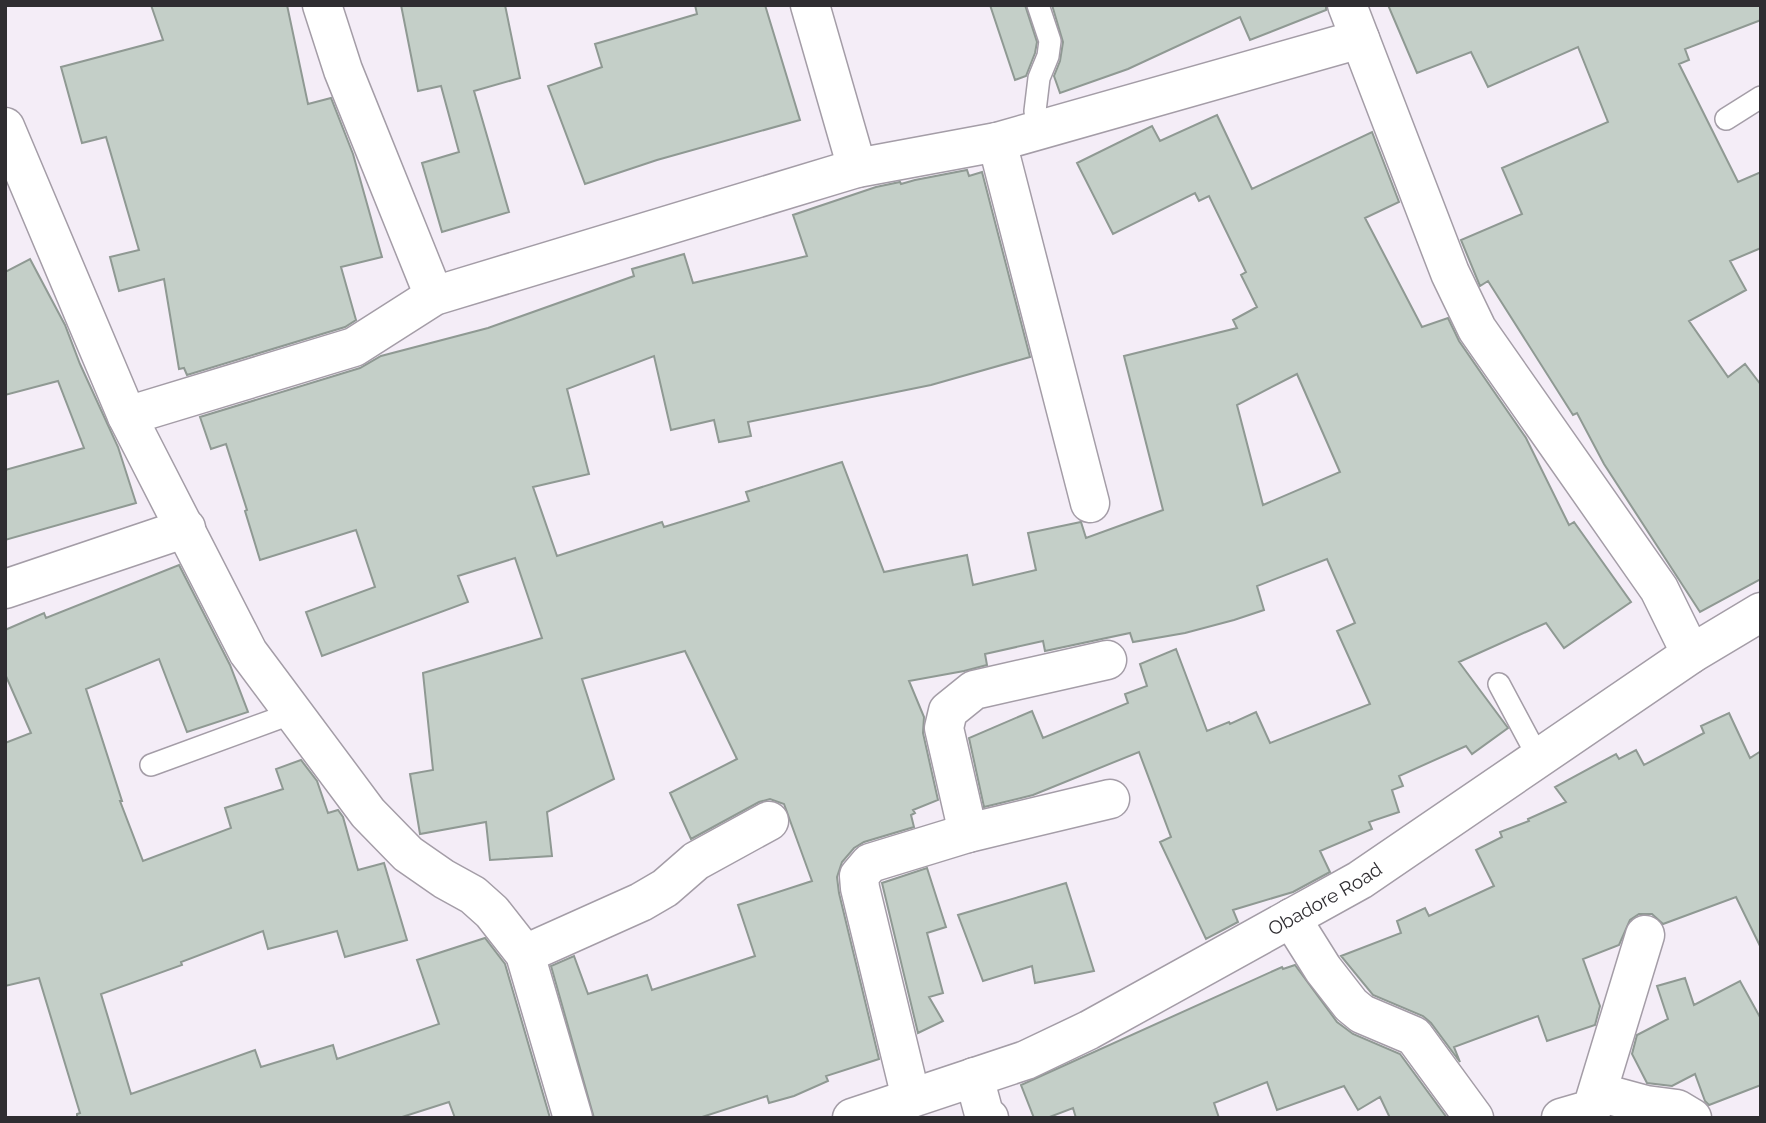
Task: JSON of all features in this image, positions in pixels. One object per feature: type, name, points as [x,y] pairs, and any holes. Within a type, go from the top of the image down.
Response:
[{"type":"street","points":[[322,5],[343,70],[434,296]]},
{"type":"street","points":[[810,5],[857,168]]},
{"type":"street","points":[[127,416],[354,346],[434,296],[857,168],[998,142],[1353,22],[1450,272],[1477,330],[1659,589],[1691,654]]},
{"type":"street","points":[[5,127],[127,416],[187,528],[248,652],[368,813],[408,854],[473,895],[492,912],[525,954],[573,1118]]},
{"type":"street","points":[[998,142],[1090,503]]},
{"type":"street","points":[[5,589],[187,528]]},
{"type":"street","name":"Obadore Road","points":[[857,1117],[1026,1060],[1089,1030],[1360,880],[1691,654],[1761,612]]},
{"type":"street","points":[[968,833],[944,727],[948,711],[974,690],[1107,660]]},
{"type":"street","points":[[911,1098],[859,876],[870,863],[968,833],[1110,799]]},
{"type":"street","points":[[525,954],[641,902],[664,888],[696,861],[769,821]]},
{"type":"street","points":[[1291,918],[1322,969],[1351,1006],[1362,1014],[1413,1036],[1474,1118]]},
{"type":"street","points":[[1645,935],[1587,1109],[1646,1105],[1677,1110],[1692,1118]]},
{"type":"street","points":[[974,1077],[984,1114],[989,1118]]},
{"type":"lane","points":[[1038,5],[1050,41],[1048,57],[1039,78],[1035,111],[1038,130]]},
{"type":"lane","points":[[1726,119],[1761,97]]},
{"type":"lane","points":[[1499,684],[1538,757]]},
{"type":"lane","points":[[151,765],[293,713]]},
{"type":"building","points":[[151,5],[287,5],[308,104],[331,98],[353,154],[382,257],[341,267],[356,320],[345,327],[187,375],[184,368],[179,369],[164,279],[119,291],[110,257],[139,250],[106,137],[82,143],[61,67],[163,40]]},
{"type":"building","points":[[401,5],[505,5],[520,78],[474,91],[509,212],[442,232],[422,163],[459,152],[441,86],[418,91]]},
{"type":"building","points":[[695,5],[765,5],[800,120],[657,160],[585,184],[548,86],[602,67],[595,44],[697,14]]},
{"type":"building","points":[[990,5],[1025,5],[1037,42],[1026,76],[1015,80]]},
{"type":"building","points":[[1052,5],[1326,5],[1326,10],[1250,40],[1240,17],[1128,69],[1060,93],[1054,76],[1063,42]]},
{"type":"building","points":[[1388,5],[1761,5],[1761,20],[1685,49],[1689,60],[1679,64],[1738,182],[1761,172],[1761,248],[1730,261],[1746,290],[1689,321],[1728,377],[1745,364],[1761,385],[1761,579],[1700,612],[1604,464],[1577,413],[1573,415],[1488,281],[1480,286],[1461,240],[1522,214],[1502,168],[1608,122],[1578,47],[1488,87],[1471,52],[1417,73]]},
{"type":"building","points":[[1217,115],[1252,189],[1372,132],[1399,202],[1365,218],[1422,327],[1448,318],[1459,341],[1526,438],[1569,525],[1574,522],[1631,602],[1564,648],[1546,623],[1459,662],[1508,728],[1472,754],[1466,746],[1399,776],[1403,786],[1392,790],[1399,812],[1369,822],[1372,829],[1320,851],[1330,872],[1293,892],[1233,910],[1238,922],[1206,939],[1160,842],[1171,837],[1139,752],[1033,795],[984,807],[969,738],[1032,711],[1043,738],[1128,703],[1125,694],[1147,686],[1140,664],[1176,649],[1207,731],[1256,712],[1270,743],[1370,704],[1337,631],[1355,623],[1327,559],[1257,586],[1264,610],[1234,620],[1185,633],[1133,642],[1130,633],[1045,651],[1043,641],[985,654],[987,665],[909,681],[924,717],[923,733],[938,800],[913,810],[915,813],[911,815],[914,827],[864,842],[854,848],[842,862],[837,877],[879,1059],[826,1076],[828,1081],[794,1096],[769,1103],[767,1096],[699,1118],[594,1118],[551,966],[574,956],[588,994],[647,975],[652,990],[755,956],[738,905],[812,881],[784,804],[770,799],[759,802],[691,839],[670,793],[737,759],[685,651],[582,679],[614,779],[547,812],[552,856],[490,860],[486,822],[420,834],[410,774],[433,770],[423,673],[542,638],[515,558],[458,576],[468,602],[322,656],[306,612],[375,587],[356,530],[260,560],[226,444],[211,449],[200,417],[360,368],[381,356],[488,328],[634,276],[632,269],[684,254],[693,283],[807,256],[793,215],[876,187],[967,170],[969,176],[982,172],[1030,357],[931,385],[748,422],[751,436],[719,442],[714,420],[671,430],[654,356],[567,389],[589,474],[533,487],[557,556],[662,522],[664,527],[749,501],[746,492],[842,462],[884,572],[967,555],[973,585],[1036,570],[1028,533],[1081,522],[1086,538],[1163,510],[1124,356],[1237,328],[1233,320],[1257,307],[1241,275],[1246,272],[1209,196],[1199,201],[1195,193],[1113,234],[1077,163],[1152,126],[1160,141]],"holes":[[[1297,374],[1340,472],[1263,505],[1237,405]]]},
{"type":"building","points":[[30,259],[65,325],[118,447],[136,503],[5,540],[5,470],[84,448],[58,381],[5,395],[5,272]]},
{"type":"building","points":[[179,565],[230,665],[248,712],[187,732],[159,659],[86,689],[120,801],[143,861],[231,828],[225,808],[283,789],[276,769],[301,760],[317,781],[328,813],[338,810],[343,817],[358,870],[384,863],[407,940],[345,957],[337,931],[268,949],[263,931],[181,962],[182,965],[101,994],[131,1094],[255,1050],[261,1067],[333,1045],[337,1059],[439,1024],[417,960],[485,938],[505,964],[550,1118],[455,1118],[449,1102],[399,1118],[77,1118],[80,1113],[39,978],[5,986],[5,743],[31,733],[5,674],[5,630],[44,613],[46,618]]},
{"type":"building","points":[[1729,713],[1750,758],[1761,751],[1761,948],[1736,897],[1663,924],[1652,914],[1639,914],[1630,920],[1619,945],[1583,959],[1600,1006],[1595,1025],[1547,1041],[1538,1016],[1454,1047],[1460,1062],[1431,1023],[1423,1016],[1373,995],[1341,956],[1401,933],[1397,921],[1425,908],[1429,916],[1494,886],[1476,850],[1502,837],[1500,832],[1566,802],[1555,787],[1616,754],[1619,759],[1636,750],[1644,765],[1704,733],[1701,726]]},
{"type":"building","points":[[927,868],[946,927],[927,933],[943,993],[929,997],[943,1021],[918,1033],[882,883]]},
{"type":"building","points":[[1066,883],[1094,971],[1035,983],[1032,966],[983,981],[958,915]]},
{"type":"building","points":[[1295,965],[1337,1022],[1353,1034],[1400,1054],[1447,1118],[1390,1118],[1380,1097],[1358,1110],[1344,1086],[1277,1110],[1267,1082],[1214,1103],[1219,1118],[1076,1118],[1073,1108],[1047,1118],[1034,1118],[1021,1085],[1282,967],[1283,969]]},
{"type":"building","points":[[1685,978],[1694,1005],[1740,981],[1761,1019],[1761,1085],[1709,1105],[1695,1074],[1672,1086],[1647,1083],[1632,1054],[1637,1035],[1668,1019],[1657,986]]}]
